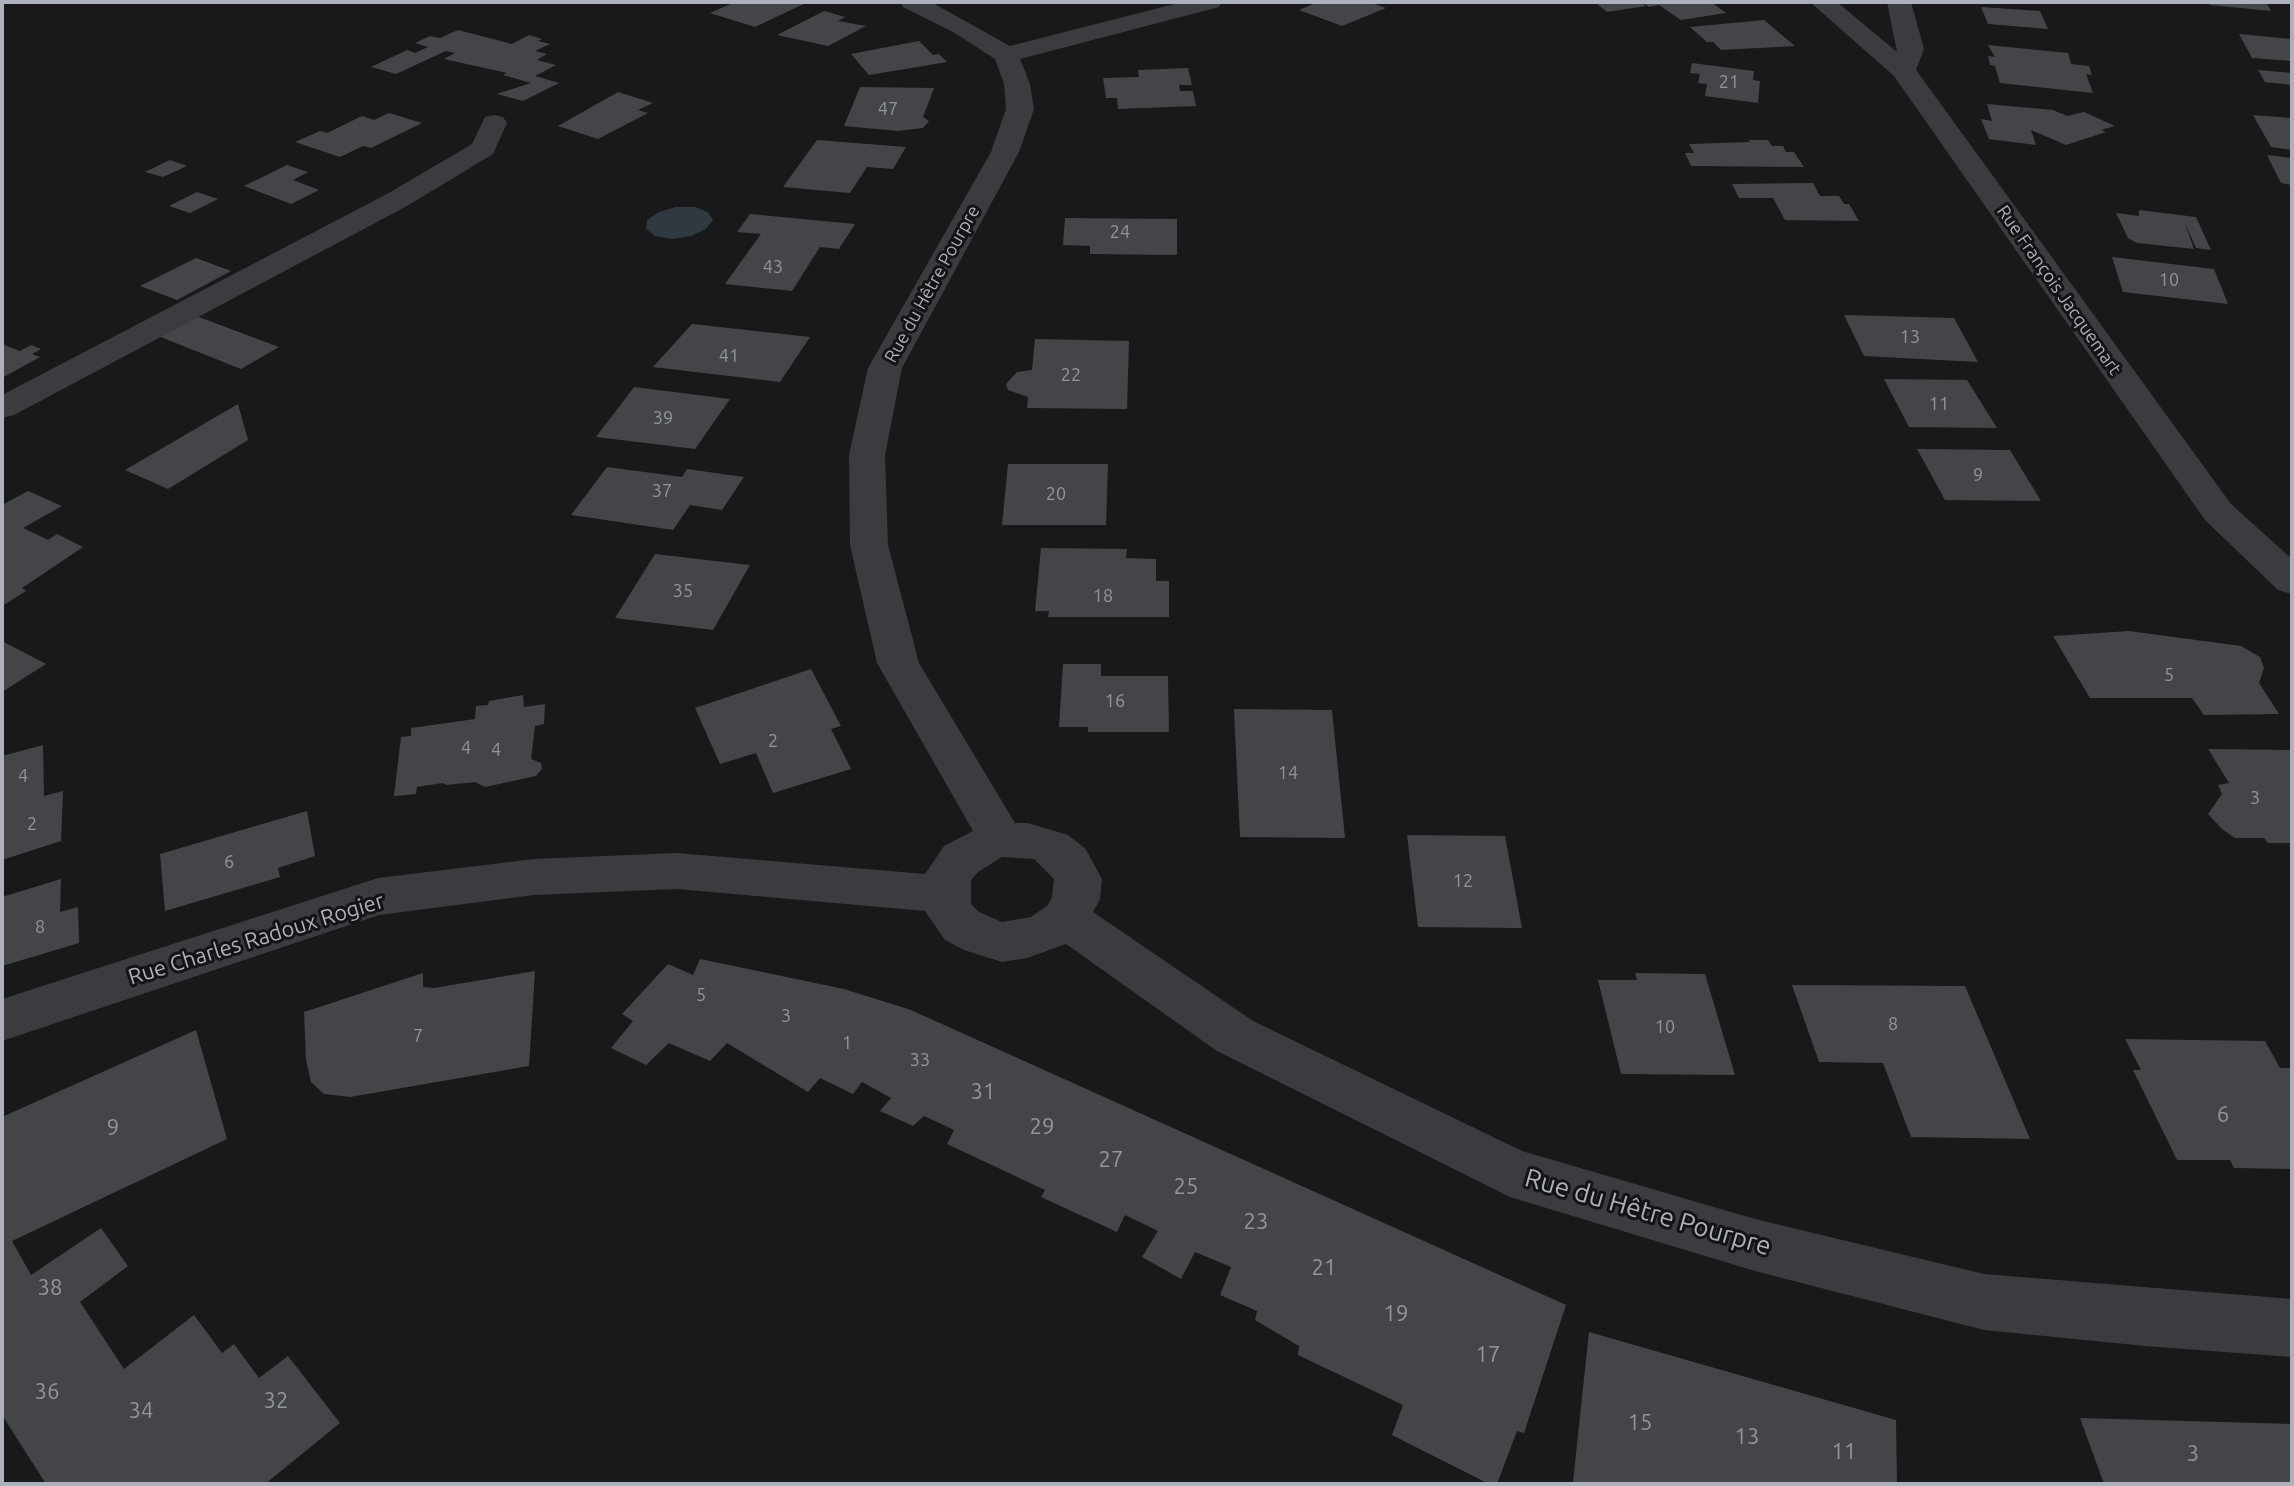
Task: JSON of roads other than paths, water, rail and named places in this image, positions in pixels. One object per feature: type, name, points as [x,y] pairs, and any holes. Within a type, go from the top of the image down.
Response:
[{"type":"street","points":[[912,2],[962,27],[1006,55],[1210,2]]},
{"type":"street","name":"Rue François Jacquemart","points":[[1822,2],[1903,70],[2218,512],[2292,581]]},
{"type":"street","points":[[1899,2],[1911,49],[1903,70]]},
{"type":"street","name":"Rue du Hêtre Pourpre","points":[[1002,840],[898,663],[869,545],[867,455],[885,368],[1005,152],[1020,109],[1017,84],[1006,55]]},
{"type":"street","points":[[1002,840],[1028,840],[1051,847],[1068,861],[1078,879],[1076,899],[1065,918],[1048,931],[1027,939],[1002,942],[981,936],[962,926],[949,911],[945,894],[948,876],[961,859],[979,847],[1002,840]]},
{"type":"street","name":"Rue Charles Radoux Rogier","points":[[2,1020],[378,897],[534,877],[677,871],[945,894]]},
{"type":"street","name":"Rue du Hêtre Pourpre","points":[[1065,918],[1235,1036],[1510,1172],[1755,1245],[1984,1302],[2145,1318],[2292,1328]]},
{"type":"lane","points":[[2,408],[397,200],[484,148],[494,123]]}]
